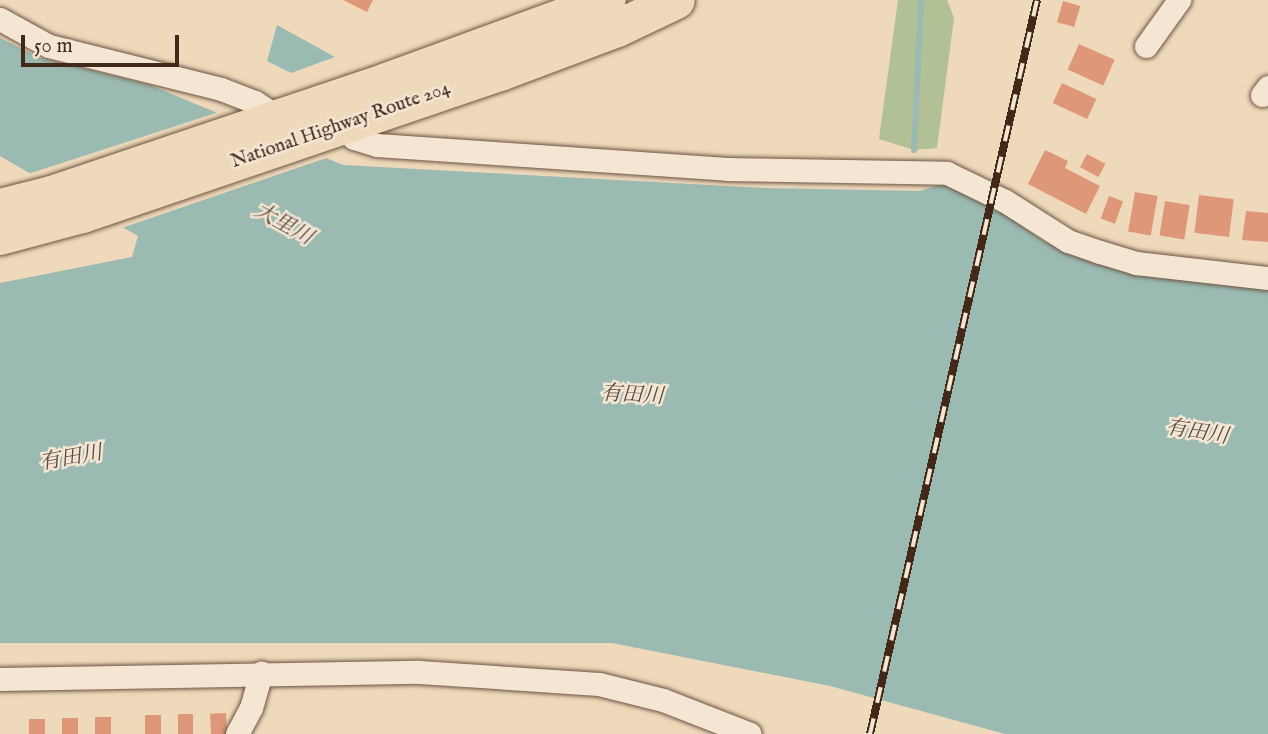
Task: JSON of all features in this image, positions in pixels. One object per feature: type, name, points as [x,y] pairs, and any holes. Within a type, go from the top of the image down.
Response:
[{"type":"highway","name":"National Highway Route 204","points":[[0,236],[82,214],[607,0]]},
{"type":"highway","name":"National Highway Route 204","points":[[0,207],[289,128],[340,126],[617,28],[676,0]]},
{"type":"street","points":[[1146,46],[1179,0]]},
{"type":"street","points":[[0,19],[49,46],[221,89],[255,102],[289,128]]},
{"type":"street","points":[[340,126],[354,138],[391,146],[727,169],[947,173],[1005,201],[1068,241],[1100,253],[1136,263],[1268,278]]},
{"type":"street","points":[[0,679],[261,672],[419,672],[598,684],[663,700],[750,734]]},
{"type":"street","points":[[237,734],[251,708],[261,672]]},
{"type":"green space","points":[[898,0],[947,0],[954,18],[937,148],[914,150],[879,139]]},
{"type":"water","points":[[277,25],[335,57],[291,73],[267,61]]},
{"type":"water","points":[[0,38],[41,58],[150,85],[343,165],[764,188],[920,191],[942,184],[1004,213],[1045,242],[1095,262],[1268,289],[1268,734],[1005,734],[830,686],[612,643],[0,643],[0,283],[132,257],[138,236],[0,156]]},
{"type":"pier","points":[[222,111],[332,156],[119,229],[25,175]]},
{"type":"building","points":[[343,0],[373,0],[367,12]]},
{"type":"building","points":[[1063,1],[1080,6],[1074,27],[1057,22]]},
{"type":"building","points":[[1079,44],[1115,60],[1103,85],[1068,70]]},
{"type":"building","points":[[1062,83],[1096,99],[1087,119],[1053,103]]},
{"type":"building","points":[[1045,150],[1068,161],[1065,168],[1100,186],[1086,214],[1028,184]]},
{"type":"building","points":[[1087,154],[1106,164],[1098,177],[1080,167]]},
{"type":"building","points":[[1135,192],[1158,196],[1151,235],[1128,231]]},
{"type":"building","points":[[1199,195],[1234,199],[1229,237],[1194,233]]},
{"type":"building","points":[[1109,196],[1123,201],[1115,224],[1101,219]]},
{"type":"building","points":[[1165,201],[1190,205],[1184,239],[1160,236]]},
{"type":"building","points":[[1246,211],[1268,213],[1268,242],[1242,240]]},
{"type":"building","points":[[226,713],[227,734],[211,734],[210,714]]},
{"type":"building","points":[[178,714],[193,714],[193,734],[178,734]]},
{"type":"building","points":[[145,715],[161,715],[161,734],[145,734]]},
{"type":"building","points":[[95,717],[111,717],[111,734],[95,734]]},
{"type":"building","points":[[62,718],[78,718],[78,734],[62,734]]},
{"type":"building","points":[[29,719],[45,719],[45,734],[29,734]]},
{"type":"waterway","points":[[914,150],[921,0]]},
{"type":"railway","points":[[870,734],[1037,0]]},
{"type":"water label","name":"大里川","points":[[283,225]]},
{"type":"water label","name":"有田川","points":[[632,396]]},
{"type":"water label","name":"有田川","points":[[1197,433]]},
{"type":"water label","name":"有田川","points":[[71,459]]}]
